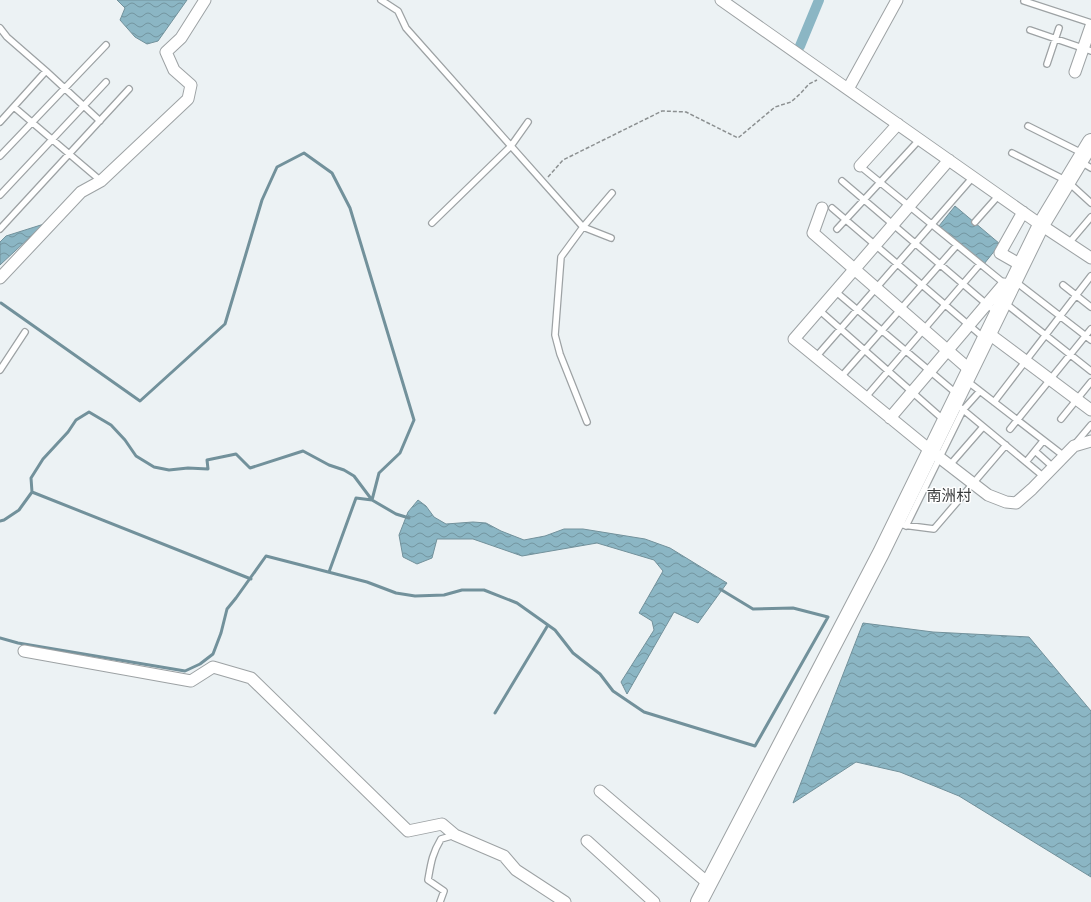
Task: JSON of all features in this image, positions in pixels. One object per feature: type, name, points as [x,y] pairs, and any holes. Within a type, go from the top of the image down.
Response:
[{"type":"street","points":[[0,278],[81,192],[101,181],[188,99],[191,85],[174,70],[166,52],[181,38],[205,0]]},
{"type":"street","points":[[722,0],[1041,225],[1091,258]]},
{"type":"street","points":[[848,89],[897,0]]},
{"type":"street","points":[[1075,72],[1087,50],[1091,24]]},
{"type":"street","points":[[860,166],[898,124]]},
{"type":"street","points":[[699,902],[900,525],[935,455],[945,421],[958,403],[968,375],[987,336],[1003,295],[1067,181],[1088,152]]},
{"type":"street","points":[[949,160],[794,338],[935,455],[988,494],[1006,502],[1016,503],[1074,446],[1091,441]]},
{"type":"street","points":[[827,208],[813,233],[947,350],[968,375]]},
{"type":"street","points":[[1021,265],[1000,253],[1023,212]]},
{"type":"street","points":[[890,418],[969,325],[1003,295]]},
{"type":"street","points":[[987,336],[1026,361],[1091,410]]},
{"type":"street","points":[[24,651],[191,681],[213,667],[251,678],[408,831],[442,824],[455,835],[504,856],[516,870],[565,902]]},
{"type":"street","points":[[600,792],[709,884]]},
{"type":"street","points":[[587,841],[654,902]]},
{"type":"lane","points":[[381,0],[398,12],[406,28],[583,227],[611,238]]},
{"type":"lane","points":[[1024,1],[1091,24]]},
{"type":"lane","points":[[0,28],[7,37],[100,121]]},
{"type":"lane","points":[[1047,64],[1059,28]]},
{"type":"lane","points":[[1030,30],[1087,50]]},
{"type":"lane","points":[[0,156],[106,45]]},
{"type":"lane","points":[[0,122],[46,71]]},
{"type":"lane","points":[[0,195],[106,82]]},
{"type":"lane","points":[[0,229],[129,89]]},
{"type":"lane","points":[[14,107],[101,181]]},
{"type":"lane","points":[[432,223],[511,146],[528,122]]},
{"type":"lane","points":[[1028,126],[1088,152]]},
{"type":"lane","points":[[837,229],[920,140]]},
{"type":"lane","points":[[1012,153],[1067,181],[1091,204]]},
{"type":"lane","points":[[860,166],[980,264],[1003,295],[1046,335],[1091,372]]},
{"type":"lane","points":[[816,357],[973,177]]},
{"type":"lane","points":[[842,181],[962,284],[1003,295],[1060,316],[1091,340]]},
{"type":"lane","points":[[587,422],[560,354],[555,335],[561,258],[583,227],[612,193]]},
{"type":"lane","points":[[975,222],[999,195]]},
{"type":"lane","points":[[827,208],[846,220],[969,325],[987,336]]},
{"type":"lane","points":[[1069,244],[1091,217]]},
{"type":"lane","points":[[841,377],[957,246]]},
{"type":"lane","points":[[866,398],[980,264]]},
{"type":"lane","points":[[994,402],[1091,276]]},
{"type":"lane","points":[[1063,285],[1091,307]]},
{"type":"lane","points":[[835,291],[930,371],[958,403],[983,427],[1044,477]]},
{"type":"lane","points":[[819,310],[945,421]]},
{"type":"lane","points":[[1010,429],[1091,329]]},
{"type":"lane","points":[[0,370],[25,332]]},
{"type":"lane","points":[[968,375],[980,390],[994,402],[1064,456]]},
{"type":"lane","points":[[1061,419],[1091,382]]},
{"type":"lane","points":[[935,455],[958,403],[980,390]]},
{"type":"lane","points":[[1074,446],[1091,425]]},
{"type":"lane","points":[[950,466],[983,427]]},
{"type":"lane","points":[[1026,462],[1043,440]]},
{"type":"lane","points":[[900,525],[934,528],[1006,445]]},
{"type":"lane","points":[[1035,451],[1053,467]]},
{"type":"lane","points":[[440,902],[444,891],[428,880],[434,850],[441,839],[455,835]]},
{"type":"path","points":[[543,182],[563,160],[662,111],[686,112],[738,138],[775,107],[791,102],[809,84],[827,74]]},
{"type":"water","points":[[117,0],[187,0],[158,41],[147,44],[135,37],[120,20],[125,8]]},
{"type":"water","points":[[955,206],[1000,244],[984,264],[939,226]]},
{"type":"water","points":[[44,224],[0,265],[0,242],[6,236]]},
{"type":"water","points":[[418,500],[426,506],[434,517],[446,524],[473,522],[486,523],[524,540],[545,536],[564,529],[583,529],[645,539],[670,548],[727,583],[698,623],[674,612],[627,694],[621,682],[654,630],[652,621],[639,613],[663,571],[654,560],[597,543],[522,556],[473,539],[437,539],[432,558],[417,564],[403,557],[399,535],[408,512]]},
{"type":"water","points":[[863,623],[933,632],[1029,637],[1091,711],[1091,877],[959,796],[900,772],[856,762],[793,803]]},
{"type":"waterway","points":[[800,46],[819,0]]},
{"type":"waterway","points":[[1,303],[140,401],[225,324],[262,200],[277,167],[304,153],[332,173],[350,208],[414,420],[400,453],[379,473],[372,500],[396,514],[409,518]]},
{"type":"waterway","points":[[0,521],[19,510],[32,492],[31,478],[43,459],[68,432],[76,420],[89,412],[111,425],[125,440],[136,456],[154,467],[169,470],[188,468],[208,469],[207,460],[236,454],[250,468],[303,451],[354,476],[372,500],[356,498],[329,572]]},
{"type":"waterway","points":[[32,492],[251,579]]},
{"type":"waterway","points":[[0,638],[18,643],[185,671],[200,664],[213,654],[221,633],[227,609],[266,556],[367,582],[396,593],[415,596],[444,595],[462,590],[484,590],[517,603],[555,630],[573,653],[600,674],[613,691],[644,712],[755,746],[828,617],[793,608],[753,609],[720,589]]},
{"type":"waterway","points":[[495,713],[548,625]]},
{"type":"district","name":"南洲村","points":[[949,495]]}]
